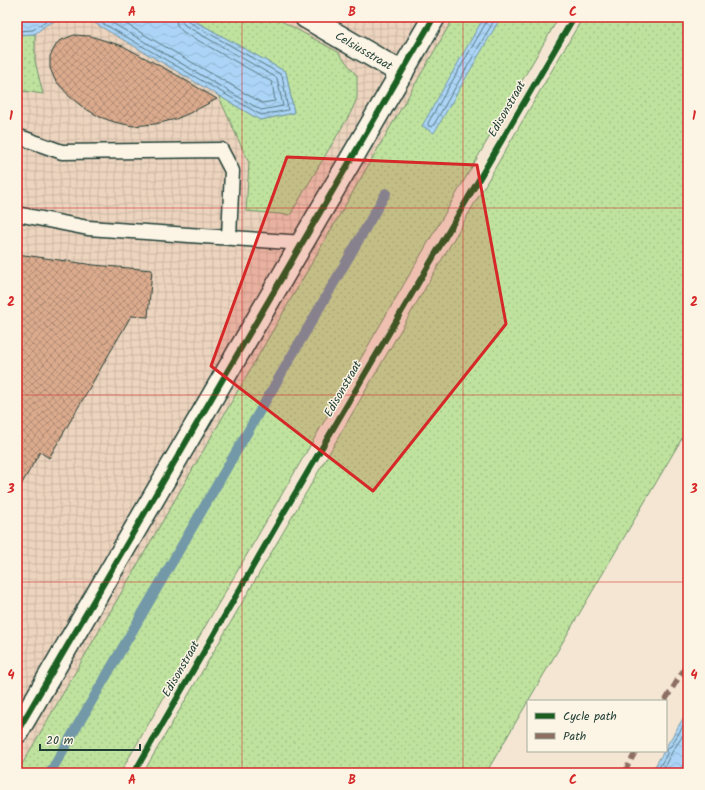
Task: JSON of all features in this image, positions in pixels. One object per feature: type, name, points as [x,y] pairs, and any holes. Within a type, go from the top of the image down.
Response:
[{"type":"street","name":"Celsiusstraat","points":[[306,17],[402,73]]},
{"type":"street","points":[[17,732],[434,17]]},
{"type":"lane","points":[[17,136],[62,152],[221,150],[232,171],[229,237]]},
{"type":"lane","points":[[17,214],[88,228],[303,243]]},
{"type":"highlighted area","points":[[287,157],[477,165],[506,324],[373,491],[211,366]]},
{"type":"shaded area","points":[[17,17],[492,17],[50,773],[17,773]]},
{"type":"green space","points":[[188,17],[274,17],[338,52],[357,76],[357,98],[351,112],[290,215],[246,211],[249,163],[218,95],[260,120],[294,113],[286,72]]},
{"type":"green space","points":[[454,17],[559,17],[120,773],[17,773]]},
{"type":"green space","points":[[583,17],[688,17],[688,428],[529,700],[527,700],[527,703],[486,773],[143,773]]},
{"type":"green space","points":[[35,34],[35,61],[43,94],[17,90],[17,35]]},
{"type":"green space","points":[[688,757],[688,773],[679,773]]},
{"type":"water","points":[[17,17],[70,17],[59,19],[46,25],[35,34],[17,35]]},
{"type":"water","points":[[77,17],[188,17],[286,72],[294,113],[260,120],[86,18]]},
{"type":"water","points":[[484,17],[501,17],[434,133],[422,126]]},
{"type":"water","points":[[688,710],[688,757],[679,773],[651,773],[663,752],[667,752],[667,745]]},
{"type":"building","points":[[74,35],[90,36],[123,46],[217,99],[176,119],[155,124],[133,126],[100,117],[84,108],[70,97],[55,80],[50,68],[50,56],[56,45],[59,41]]},
{"type":"building","points":[[17,254],[94,265],[152,270],[148,317],[131,316],[49,458],[40,452],[17,492]]},
{"type":"waterway","points":[[50,773],[386,193]]},
{"type":"marked path","points":[[666,700],[688,662]]},
{"type":"marked path","points":[[624,773],[635,752]]},
{"type":"cycle path","points":[[17,732],[434,17]]},
{"type":"cycle path","name":"Edisonstraat","points":[[134,773],[286,509],[574,17]]}]
